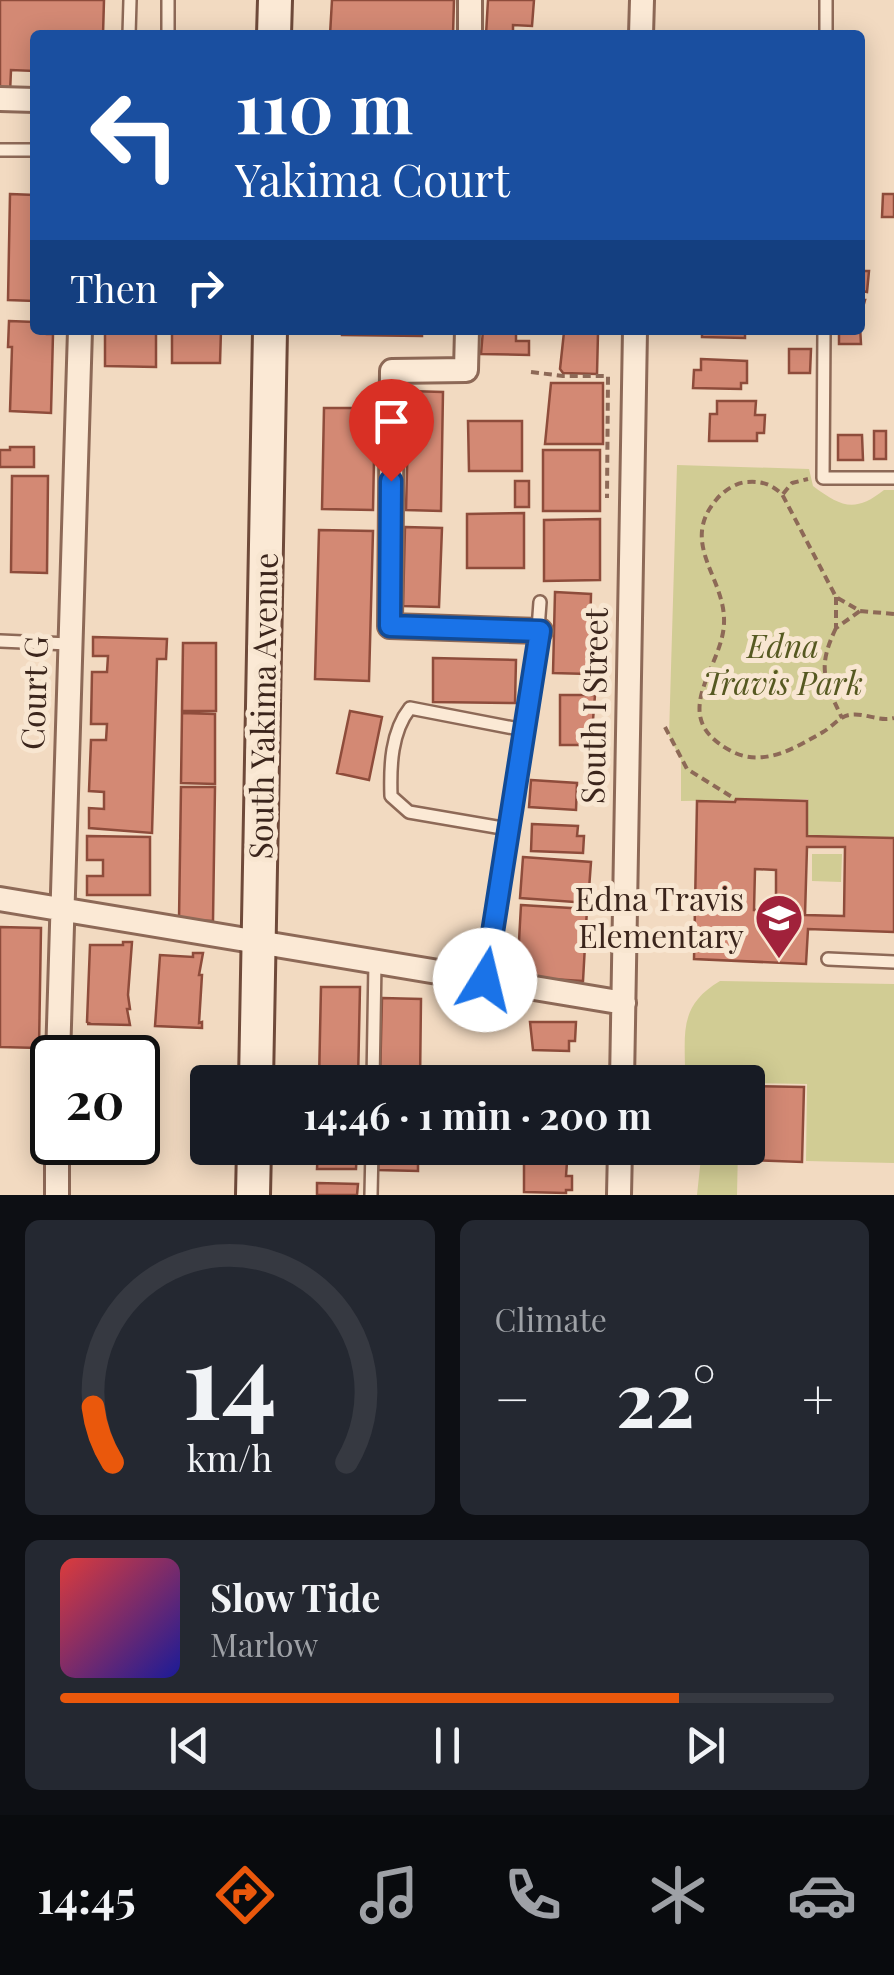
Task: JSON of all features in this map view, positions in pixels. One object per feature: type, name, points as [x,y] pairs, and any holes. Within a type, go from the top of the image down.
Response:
[{"type":"main road","points":[[274,30],[275,0]]},
{"type":"main road","name":"South Yakima Avenue","points":[[256,1065],[270,335]]},
{"type":"main road","points":[[253,1195],[254,1165]]},
{"type":"street","points":[[470,0],[470,30]]},
{"type":"street","points":[[641,30],[642,0]]},
{"type":"street","points":[[0,98],[30,100]]},
{"type":"street","name":"Court G","points":[[58,1035],[80,335]]},
{"type":"street","points":[[467,335],[466,370],[392,372],[390,626],[540,631]]},
{"type":"street","name":"South I Street","points":[[622,1065],[635,335]]},
{"type":"street","points":[[0,899],[624,1003]]},
{"type":"street","points":[[57,1195],[58,1165]]},
{"type":"street","points":[[619,1195],[620,1165]]},
{"type":"lane","points":[[129,30],[130,0]]},
{"type":"lane","points":[[168,0],[168,30]]},
{"type":"lane","points":[[826,0],[826,30]]},
{"type":"lane","points":[[0,150],[30,150]]},
{"type":"lane","points":[[824,335],[823,478],[894,478]]},
{"type":"lane","points":[[485,980],[540,631],[540,602]]},
{"type":"lane","points":[[0,641],[69,644]]},
{"type":"lane","points":[[508,829],[409,812],[391,796],[390,763],[402,718],[410,708],[524,730]]},
{"type":"lane","points":[[828,959],[894,962]]},
{"type":"lane","points":[[373,1065],[375,962]]},
{"type":"lane","points":[[371,1195],[372,1165]]},
{"type":"path","points":[[532,372],[608,376],[607,498]]},
{"type":"path","points":[[782,494],[802,479],[823,478]]},
{"type":"path","points":[[842,718],[827,686],[822,662],[836,628],[836,597],[782,494],[773,485],[744,481],[718,496],[702,527],[700,542],[719,594],[724,626],[700,690],[704,726],[722,745],[755,759],[773,757],[849,715],[894,718]]},
{"type":"path","points":[[836,597],[860,611],[894,614]]},
{"type":"path","points":[[836,628],[860,611]]},
{"type":"path","points":[[665,727],[687,770],[732,798]]},
{"type":"green space","name":"Edna Travis Park","points":[[677,465],[809,469],[813,486],[848,504],[865,502],[884,490],[894,490],[894,839],[808,839],[808,799],[681,801],[681,760],[669,736]]},
{"type":"green space","points":[[812,854],[842,854],[841,882],[812,881]]},
{"type":"green space","points":[[720,981],[894,984],[894,1163],[806,1161],[807,1084],[765,1083],[765,1065],[685,1065],[686,1024],[696,1001]]},
{"type":"green space","points":[[700,1165],[738,1165],[737,1195],[697,1195]]},
{"type":"building","points":[[0,0],[104,0],[103,30],[30,30],[30,71],[11,70],[10,93],[0,92]]},
{"type":"building","points":[[332,0],[454,0],[453,30],[330,30]]},
{"type":"building","points":[[488,0],[534,0],[532,26],[486,30]]},
{"type":"building","points":[[10,194],[30,195],[30,301],[8,300]]},
{"type":"building","points":[[883,194],[894,194],[894,217],[882,217]]},
{"type":"building","points":[[865,271],[869,271],[867,292]]},
{"type":"building","points":[[9,321],[30,322],[30,335],[53,335],[51,413],[10,411],[12,347],[8,347]]},
{"type":"building","points":[[105,335],[156,335],[156,367],[105,366]]},
{"type":"building","points":[[172,335],[221,335],[220,363],[172,363]]},
{"type":"building","points":[[483,335],[516,335],[516,341],[529,341],[529,355],[481,354]]},
{"type":"building","points":[[564,335],[598,335],[597,374],[563,373],[560,369]]},
{"type":"building","points":[[702,335],[745,335],[745,338]]},
{"type":"building","points":[[839,335],[860,335],[861,344],[839,344]]},
{"type":"building","points":[[789,349],[811,349],[810,373],[789,373]]},
{"type":"building","points":[[701,359],[747,361],[747,383],[741,383],[741,389],[693,388],[694,370],[701,370]]},
{"type":"building","points":[[551,383],[603,383],[603,444],[545,444]]},
{"type":"building","points":[[409,391],[443,392],[441,511],[406,510]]},
{"type":"building","points":[[717,401],[756,401],[755,415],[765,415],[764,433],[757,433],[757,441],[709,441],[710,414],[717,414]]},
{"type":"building","points":[[324,408],[375,408],[373,510],[322,509]]},
{"type":"building","points":[[468,421],[522,421],[522,471],[469,471]]},
{"type":"building","points":[[874,431],[886,431],[886,459],[874,459]]},
{"type":"building","points":[[838,435],[862,435],[863,460],[838,460]]},
{"type":"building","points":[[34,447],[34,467],[0,467],[0,450]]},
{"type":"building","points":[[543,450],[600,450],[600,511],[543,511]]},
{"type":"building","points":[[12,476],[48,476],[47,573],[11,572]]},
{"type":"building","points":[[515,481],[529,481],[529,507],[515,507]]},
{"type":"building","points":[[524,513],[524,568],[467,568],[467,514]]},
{"type":"building","points":[[600,519],[600,580],[544,581],[544,520]]},
{"type":"building","points":[[405,527],[442,528],[439,607],[403,606]]},
{"type":"building","points":[[319,530],[373,531],[369,681],[315,679]]},
{"type":"building","points":[[555,592],[591,594],[589,674],[553,673]]},
{"type":"building","points":[[93,637],[167,639],[166,659],[157,659],[152,833],[89,828],[89,808],[104,809],[104,792],[89,791],[91,740],[106,740],[107,724],[91,724],[92,672],[107,672],[108,656],[93,656]]},
{"type":"building","points":[[183,643],[216,643],[216,711],[182,711]]},
{"type":"building","points":[[433,658],[516,660],[515,703],[433,702]]},
{"type":"building","points":[[560,695],[595,695],[591,745],[560,745]]},
{"type":"building","points":[[350,711],[382,717],[369,780],[337,773]]},
{"type":"building","points":[[182,713],[215,714],[215,784],[181,783]]},
{"type":"building","points":[[531,780],[577,783],[576,810],[529,807]]},
{"type":"building","points":[[181,787],[215,787],[213,921],[179,920]]},
{"type":"building","points":[[697,801],[807,801],[807,836],[894,838],[894,932],[808,929],[806,964],[694,959]],"holes":[[[807,847],[845,847],[844,916],[805,915]],[[755,869],[776,870],[776,910],[754,910]]]},
{"type":"building","points":[[532,824],[578,826],[577,836],[584,836],[583,853],[531,851]]},
{"type":"building","points":[[87,836],[150,837],[150,895],[87,895],[87,876],[103,876],[103,860],[87,860]]},
{"type":"building","points":[[523,857],[591,862],[588,903],[520,898]]},
{"type":"building","points":[[521,905],[587,909],[583,981],[517,977]]},
{"type":"building","points":[[0,927],[41,928],[39,1035],[30,1035],[30,1048],[0,1047]]},
{"type":"building","points":[[132,942],[127,1009],[130,1025],[87,1024],[91,1024],[87,1022],[90,945]]},
{"type":"building","points":[[193,953],[203,953],[199,975],[202,1028],[155,1026],[160,955],[193,957]]},
{"type":"building","points":[[321,987],[360,987],[358,1065],[319,1065]]},
{"type":"building","points":[[382,998],[421,999],[420,1065],[380,1065]]},
{"type":"building","points":[[530,1022],[576,1022],[575,1041],[569,1041],[569,1051],[533,1050]]},
{"type":"building","points":[[765,1086],[804,1087],[802,1162],[765,1161]]},
{"type":"building","points":[[317,1165],[356,1165],[356,1169],[317,1169]]},
{"type":"building","points":[[378,1165],[418,1165],[418,1171],[378,1170]]},
{"type":"building","points":[[524,1165],[567,1165],[566,1176],[572,1176],[572,1190],[566,1193],[524,1192]]},
{"type":"building","points":[[317,1183],[358,1184],[357,1195],[317,1195]]},
{"type":"place","name":"Edna Travis Elementary","points":[[779,960]]},
{"type":"route","points":[[391,481],[390,626],[540,631],[485,980]]}]
